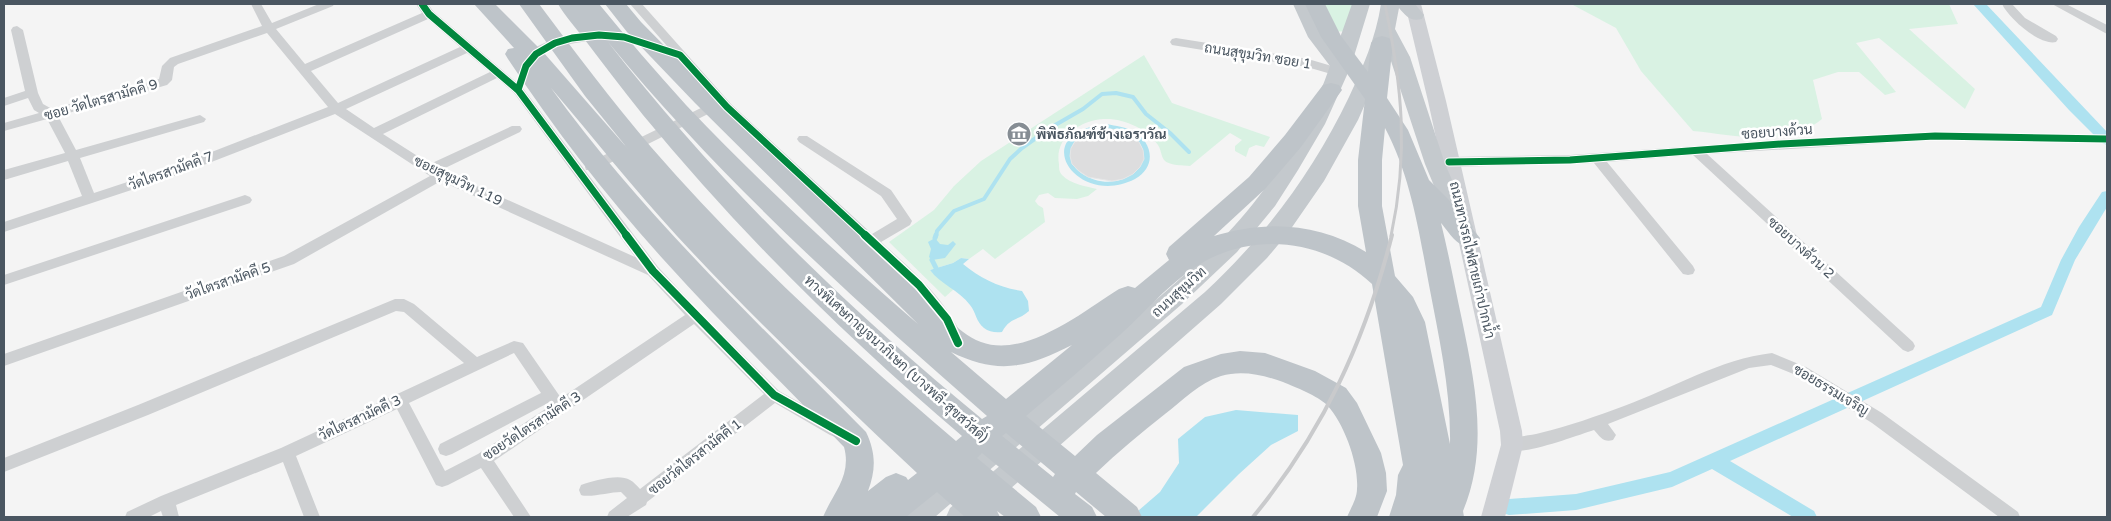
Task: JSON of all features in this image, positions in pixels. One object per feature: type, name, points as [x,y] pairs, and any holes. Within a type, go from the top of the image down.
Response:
[{"type":"highway","points":[[484,4],[562,119],[614,185],[695,278],[856,441],[860,452],[859,475],[854,490],[838,517]]},
{"type":"highway","points":[[484,4],[527,46],[643,183],[733,278],[883,423],[985,517]]},
{"type":"highway","points":[[529,4],[613,115],[661,173],[732,250],[812,329],[924,432],[1026,517]]},
{"type":"highway","name":"ทางพิเศษกาญจนาภิเษก (บางพลี-สุขสวัสดิ์)","points":[[568,4],[687,155],[756,230],[836,310],[946,406],[1082,517]]},
{"type":"highway","points":[[588,4],[678,110],[774,206],[863,290],[981,395],[1126,517]]},
{"type":"highway","points":[[615,4],[652,46],[937,326],[958,343],[987,355],[1020,355],[1058,339],[1134,292]]},
{"type":"highway","points":[[858,517],[1134,292],[1257,182],[1293,141],[1337,76],[1305,14],[1302,4]]},
{"type":"highway","points":[[1315,4],[1332,38],[1373,92],[1397,131],[1417,177],[1427,212],[1462,394],[1462,464],[1455,493],[1445,517]]},
{"type":"highway","name":"ถนนสุขุมวิท","points":[[916,517],[1174,298],[1229,246],[1267,200],[1291,165],[1315,124],[1337,76],[1361,4]]},
{"type":"highway","name":"ถนนสุขุมวิท","points":[[959,517],[1213,298],[1242,272],[1270,241],[1301,202],[1328,159],[1349,120],[1384,37],[1390,4]]},
{"type":"highway","points":[[1384,37],[1372,144],[1370,206],[1427,517]]},
{"type":"highway","points":[[1384,37],[1400,57],[1435,164],[1452,208],[1468,238]]},
{"type":"highway","points":[[1372,144],[1386,152],[1440,205],[1468,238]]},
{"type":"highway","points":[[624,151],[702,237],[882,412],[888,412],[925,393],[942,377],[954,360],[958,353],[958,343]]},
{"type":"highway","points":[[884,517],[1192,256],[1238,238],[1263,234],[1311,238],[1335,246],[1357,257],[1377,272],[1397,294],[1410,316],[1418,342],[1449,517]]},
{"type":"highway","points":[[1031,517],[1107,444],[1194,374],[1221,365],[1240,362],[1265,364],[1305,379],[1336,396],[1347,411],[1367,453],[1372,473],[1372,491],[1362,517]]},
{"type":"highway","points":[[1404,517],[1411,495],[1414,445]]},
{"type":"main road","name":"ถนนทางรถไฟสายเก่าปากน้ำ","points":[[1411,7],[1437,101],[1511,431],[1512,445],[1493,517]]},
{"type":"street","name":"ซอยสุขุมวิท 119","points":[[256,4],[269,28],[336,109],[373,134],[435,173],[653,271]]},
{"type":"street","points":[[269,28],[329,4]]},
{"type":"street","points":[[636,4],[728,107],[919,285],[947,319],[958,343]]},
{"type":"street","points":[[2007,4],[2017,17],[2027,25],[2052,39]]},
{"type":"street","points":[[2058,4],[2107,30]]},
{"type":"street","points":[[302,70],[425,9],[518,90],[653,271],[695,316],[774,395],[856,441]]},
{"type":"street","name":"ซอย วัดไตรสามัคคี 9","points":[[4,127],[163,82],[166,80],[168,66],[174,61],[269,28]]},
{"type":"street","points":[[17,30],[32,93],[38,107],[51,114],[72,155],[90,199]]},
{"type":"street","points":[[518,90],[526,66],[536,54],[555,43],[572,38],[599,35],[624,37],[680,54]]},
{"type":"street","name":"ถนนสุขุมวิท ซอย 1","points":[[1176,42],[1308,63],[1337,76]]},
{"type":"street","name":"วัดไตรสามัคคี 7","points":[[4,226],[178,170],[336,109],[468,48]]},
{"type":"street","points":[[373,134],[498,73]]},
{"type":"street","points":[[4,102],[32,93]]},
{"type":"street","points":[[579,172],[707,110],[716,107],[728,107]]},
{"type":"street","points":[[4,174],[200,118]]},
{"type":"street","name":"วัดไตรสามัคคี 5","points":[[4,360],[289,260],[435,173],[516,129]]},
{"type":"street","name":"ซอยบางด้วน","points":[[1450,162],[1564,160],[1695,150],[1935,136],[2103,139]]},
{"type":"street","points":[[803,139],[886,193],[903,215],[905,221],[871,240]]},
{"type":"street","name":"ซอยบางด้วน 2","points":[[1695,150],[1908,346]]},
{"type":"street","points":[[1597,158],[1688,270]]},
{"type":"street","points":[[4,280],[245,200]]},
{"type":"street","points":[[4,465],[143,410],[395,305],[404,305],[409,308],[475,364]]},
{"type":"street","name":"ซอยวัดไตรสามัคคี 3","points":[[400,400],[442,480],[484,459],[695,316]]},
{"type":"street","name":"วัดไตรสามัคคี 3","points":[[133,517],[167,501],[287,452],[510,348],[518,347],[560,409]]},
{"type":"street","name":"ซอยธรรมเจริญ","points":[[1512,445],[1540,440],[1597,422],[1758,359],[1772,359],[1801,371],[1877,418],[2012,517]]},
{"type":"street","points":[[446,449],[550,395]]},
{"type":"street","name":"ซอยวัดไตรสามัคคี 1","points":[[615,517],[640,500],[774,395]]},
{"type":"street","points":[[1597,422],[1608,435]]},
{"type":"street","points":[[287,452],[312,517]]},
{"type":"street","points":[[484,459],[523,517]]},
{"type":"street","points":[[587,490],[606,485],[625,485],[640,500]]},
{"type":"street","points":[[167,501],[171,517]]},
{"type":"green space","points":[[1315,4],[1356,4],[1352,31],[1328,32]]},
{"type":"green space","points":[[1563,4],[1949,4],[1958,24],[1909,29],[1975,89],[1965,109],[1879,38],[1856,43],[1896,92],[1885,95],[1859,72],[1838,72],[1813,80],[1822,119],[1808,128],[1793,134],[1776,137],[1743,137],[1693,131],[1641,71],[1616,28],[1573,5]]},
{"type":"green space","points":[[1144,55],[1172,103],[1270,137],[1264,147],[1256,145],[1249,148],[1246,157],[1235,151],[1235,146],[1242,140],[1230,133],[1190,166],[1176,165],[1164,160],[1159,147],[1141,129],[1119,120],[1095,120],[1071,132],[1061,146],[1059,155],[1060,171],[1065,178],[1069,181],[1097,189],[1088,196],[1077,199],[1055,198],[1048,193],[1039,195],[1035,201],[1043,208],[1045,222],[995,259],[983,249],[969,259],[961,258],[953,263],[930,270],[954,289],[945,297],[889,242],[934,210],[954,186],[981,161]]},
{"type":"water","points":[[1107,124],[1133,131],[1145,141],[1148,148],[1150,155],[1147,168],[1135,179],[1114,186],[1094,184],[1079,177],[1068,166],[1064,153],[1068,140],[1082,130]],"holes":[[[1108,129],[1129,135],[1141,145],[1143,156],[1139,167],[1129,176],[1115,181],[1099,181],[1081,173],[1072,163],[1072,146],[1085,133]]]},
{"type":"water","points":[[935,238],[940,244],[948,245],[953,241],[956,244],[945,258],[932,260],[929,257],[931,249],[928,242]]},
{"type":"water","points":[[961,258],[969,259],[963,264],[983,278],[998,285],[1022,291],[1028,301],[1029,311],[1011,321],[1002,332],[993,332],[984,328],[979,323],[966,300],[930,270],[953,263]]},
{"type":"water","points":[[1236,410],[1298,415],[1298,431],[1271,445],[1196,517],[1131,517],[1160,492],[1179,463],[1178,439],[1205,417]]},
{"type":"building","points":[[1108,129],[1120,130],[1131,135],[1139,142],[1143,150],[1144,159],[1140,167],[1133,174],[1123,179],[1112,181],[1088,177],[1072,164],[1071,148],[1076,140],[1084,133]]},
{"type":"waterway","points":[[1979,4],[2107,140]]},
{"type":"waterway","points":[[936,236],[937,231],[954,211],[984,199],[1010,159],[1022,148],[1050,128],[1083,109],[1102,94],[1116,93],[1133,97],[1146,114],[1170,133],[1189,152]]},
{"type":"waterway","points":[[1509,507],[1576,502],[1672,479],[2047,311],[2068,260],[2107,196]]},
{"type":"waterway","points":[[932,260],[936,268]]},
{"type":"waterway","points":[[1714,461],[1808,517]]},
{"type":"railway","points":[[1385,4],[1396,63],[1401,120],[1400,176],[1391,236]]},
{"type":"railway","points":[[1253,517],[1278,485],[1300,452],[1339,384],[1369,312],[1392,235]]},
{"type":"cycle path","points":[[422,4],[429,14],[518,90],[653,271],[695,316],[774,395],[856,441]]},
{"type":"cycle path","points":[[518,90],[526,66],[536,54],[555,43],[572,38],[599,35],[624,37],[680,55],[727,107],[757,136],[919,285],[947,319],[958,343]]},
{"type":"cycle path","points":[[1449,162],[1570,160],[1781,144],[1935,136],[2107,139]]},
{"type":"place","name":"พิพิธภัณฑ์ช้างเอราวัณ","points":[[1019,134]]}]
